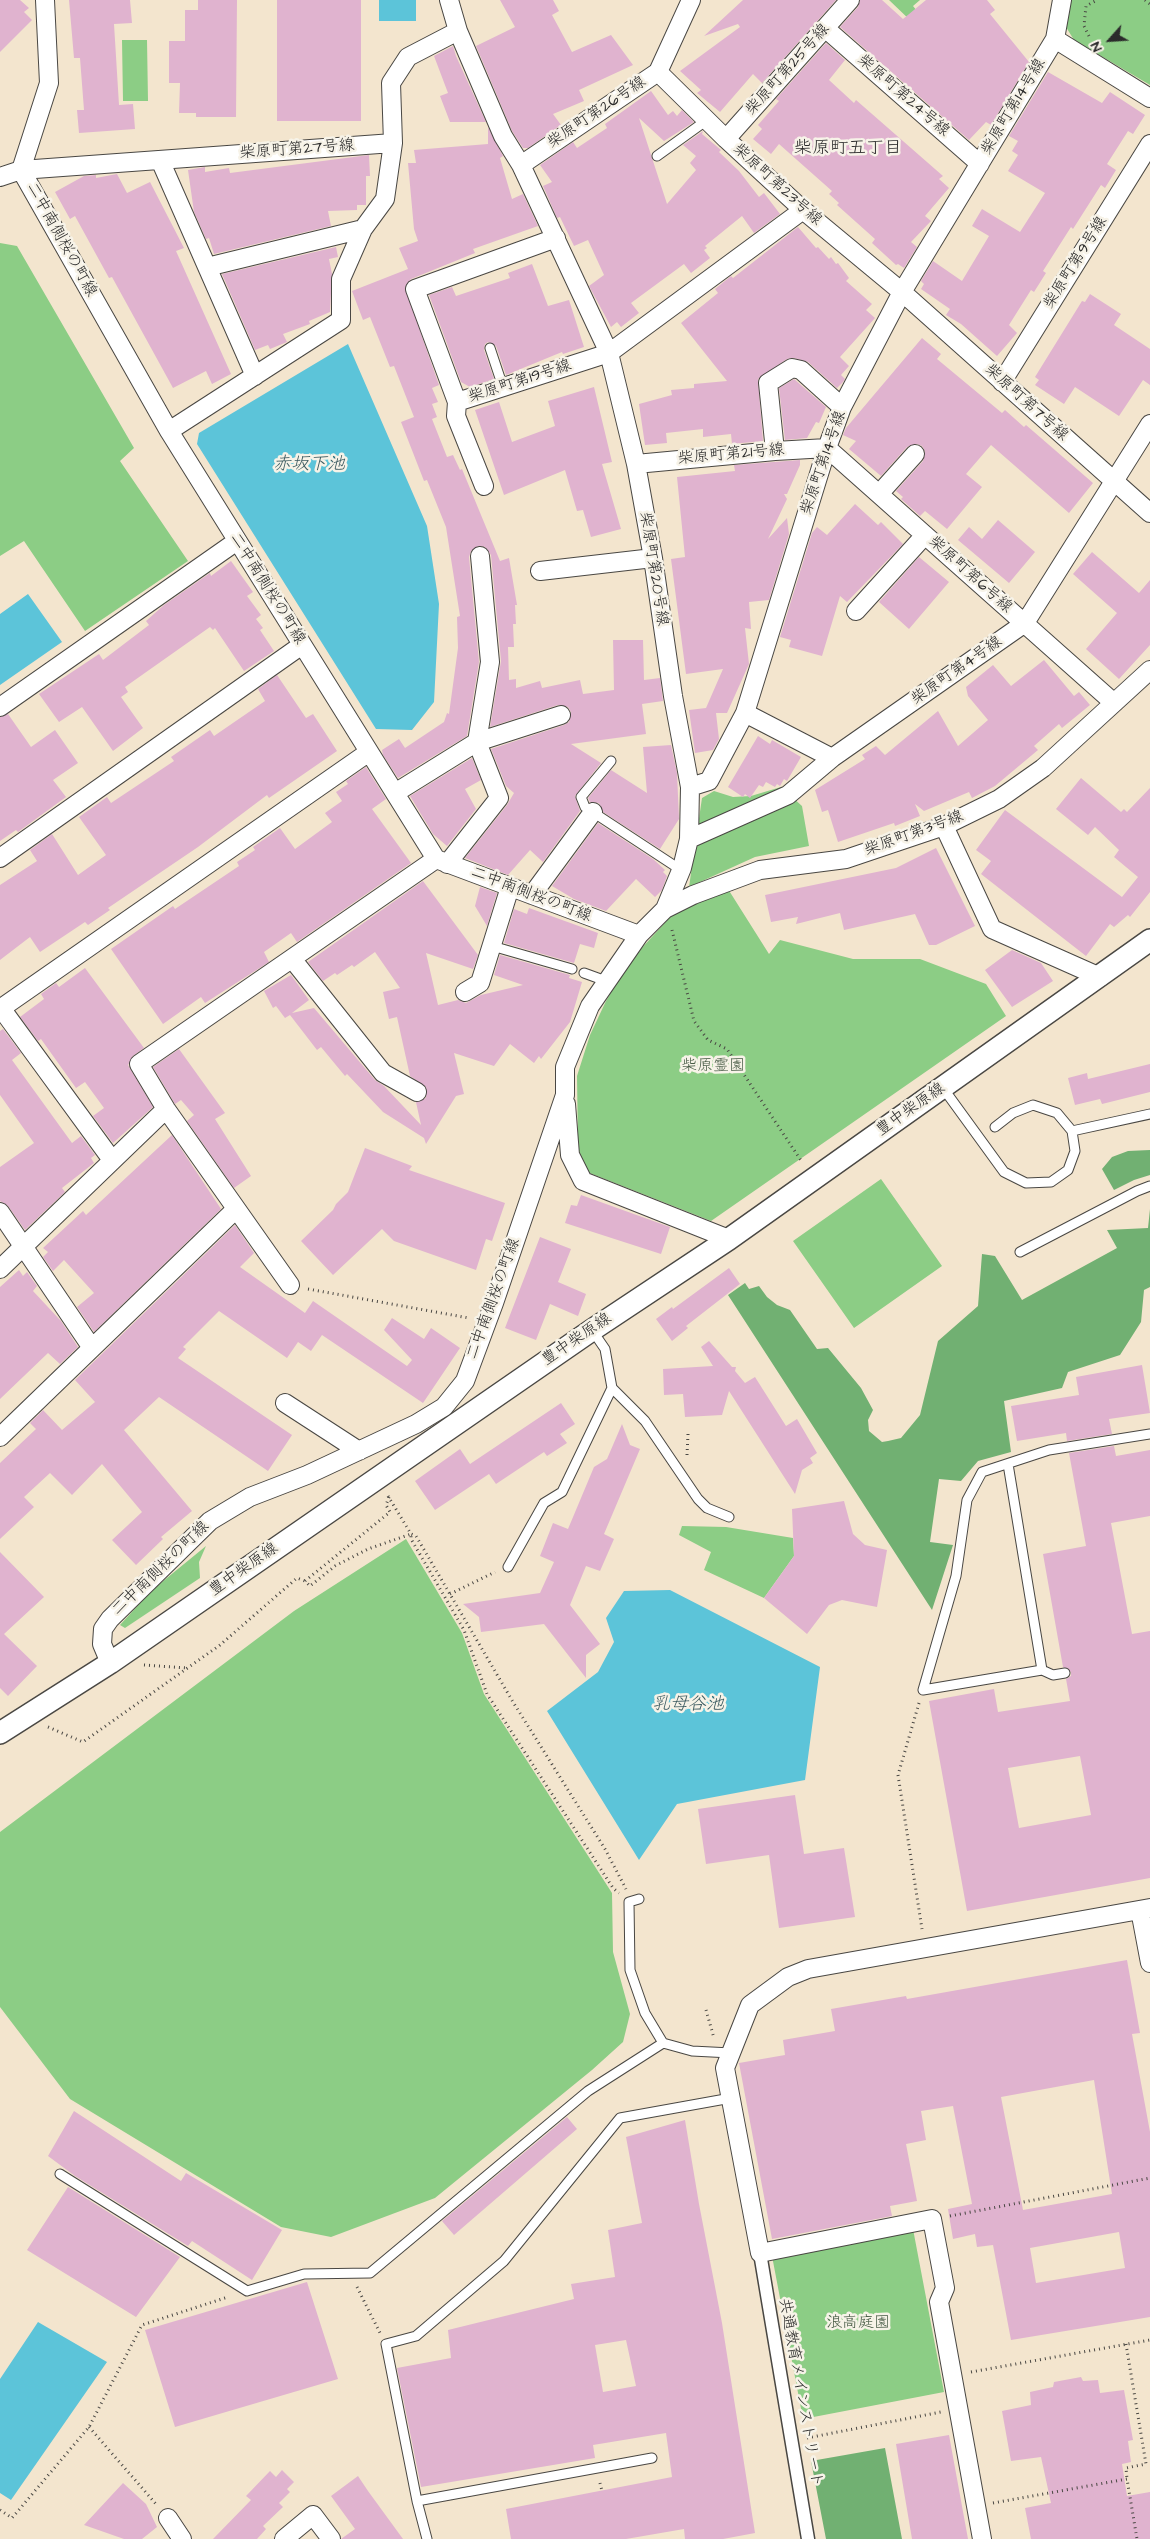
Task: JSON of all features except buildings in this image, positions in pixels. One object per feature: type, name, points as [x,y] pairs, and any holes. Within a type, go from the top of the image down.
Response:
[{"type":"street","name":"二中南側桜の町線","points":[[45,0],[49,83],[21,170],[169,432],[369,752],[442,861],[638,936],[590,1006],[565,1067],[565,1096],[487,1321],[464,1381],[444,1407],[416,1424],[359,1451],[250,1497],[210,1521],[110,1619],[103,1629],[102,1644],[110,1663]]},
{"type":"street","points":[[169,432],[341,320],[341,279],[363,229],[385,199],[393,143],[390,83],[408,57],[458,31],[449,0]]},
{"type":"street","name":"柴原町第26号線","points":[[521,165],[658,72],[691,0]]},
{"type":"street","name":"柴原町第25号線","points":[[726,139],[850,0]]},
{"type":"street","name":"柴原町第14号線","points":[[690,787],[709,781],[746,713],[827,448],[842,407],[902,292],[1055,39],[1062,0]]},
{"type":"street","name":"柴原町第24号線","points":[[825,28],[980,164]]},
{"type":"street","name":"柴原町第20号線","points":[[458,31],[503,136],[521,165],[609,353],[636,464],[653,558],[673,696],[690,787]]},
{"type":"street","points":[[1055,39],[1150,98]]},
{"type":"street","name":"柴原町第23号線","points":[[658,72],[726,139],[803,210],[902,292]]},
{"type":"street","name":"柴原町第27号線","points":[[0,177],[21,170],[393,143]]},
{"type":"street","name":"柴原町第9号線","points":[[1002,382],[1150,144]]},
{"type":"street","points":[[160,160],[255,376]]},
{"type":"street","name":"柴原町第19号線","points":[[556,238],[415,289],[457,402],[609,353],[803,210]]},
{"type":"street","points":[[206,267],[363,229]]},
{"type":"street","name":"柴原町第7号線","points":[[902,292],[1150,513]]},
{"type":"street","points":[[775,450],[768,383],[792,368],[801,370],[842,407]]},
{"type":"street","points":[[457,402],[456,416],[484,486]]},
{"type":"street","name":"柴原町第4号線","points":[[689,839],[788,795],[832,758],[1024,623],[1150,424]]},
{"type":"street","name":"柴原町第21号線","points":[[636,464],[775,450],[827,448]]},
{"type":"street","name":"柴原町第6号線","points":[[827,448],[1114,703]]},
{"type":"street","points":[[878,494],[915,454]]},
{"type":"street","points":[[856,611],[925,535]]},
{"type":"street","points":[[0,707],[237,541]]},
{"type":"street","points":[[290,1285],[235,1210],[166,1109],[138,1064],[442,861],[499,798],[477,742],[490,662],[480,556]]},
{"type":"street","points":[[540,572],[653,558]]},
{"type":"street","points":[[0,858],[302,645]]},
{"type":"street","name":"柴原町第3号線","points":[[665,909],[692,895],[760,870],[846,859],[944,826],[999,800],[1043,768],[1150,670]]},
{"type":"street","points":[[746,713],[832,758]]},
{"type":"street","points":[[395,793],[477,742],[560,714]]},
{"type":"street","points":[[112,1160],[0,1009],[369,752]]},
{"type":"street","points":[[638,936],[665,909],[681,870],[689,839],[690,787]]},
{"type":"street","points":[[532,895],[593,812]]},
{"type":"street","points":[[944,826],[992,928],[1100,976]]},
{"type":"street","points":[[464,992],[480,983],[510,887]]},
{"type":"street","name":"豊中柴原線","points":[[9,1724],[110,1663],[592,1330],[729,1239],[1150,940]]},
{"type":"street","points":[[294,960],[382,1073],[417,1092]]},
{"type":"street","points":[[565,1096],[570,1155],[583,1181],[729,1239]]},
{"type":"street","points":[[0,1269],[166,1109]]},
{"type":"street","points":[[0,1437],[235,1210]]},
{"type":"street","points":[[0,1212],[92,1348]]},
{"type":"street","points":[[285,1403],[359,1451]]},
{"type":"street","points":[[982,2539],[939,2302],[946,2288],[932,2219],[760,2253],[725,2068],[724,2053],[750,2005],[788,1977],[808,1969],[1145,1909],[1150,1963]]},
{"type":"street","name":"共通教育メインストリート","points":[[760,2253],[808,2539]]},
{"type":"street","points":[[284,2539],[313,2515],[331,2539]]},
{"type":"street","points":[[168,2518],[182,2539]]},
{"type":"lane","points":[[657,156],[707,120]]},
{"type":"lane","points":[[490,348],[503,387]]},
{"type":"lane","points":[[611,761],[581,796],[585,808],[681,870]]},
{"type":"lane","points":[[492,946],[572,969]]},
{"type":"lane","points":[[584,973],[606,981]]},
{"type":"lane","points":[[943,1087],[1004,1172],[1026,1183],[1051,1182],[1068,1170],[1075,1151],[1072,1131],[1057,1113],[1034,1105],[1013,1113],[995,1127]]},
{"type":"lane","points":[[1072,1131],[1150,1114]]},
{"type":"lane","points":[[1020,1252],[1150,1186]]},
{"type":"lane","points":[[592,1330],[605,1349],[612,1388],[645,1421],[698,1499],[707,1508],[729,1517]]},
{"type":"lane","points":[[508,1567],[544,1503],[562,1492],[612,1388]]},
{"type":"lane","points":[[1065,1673],[1053,1675],[1042,1670],[922,1690],[956,1576],[968,1500],[982,1472],[1049,1450],[1150,1434]]},
{"type":"lane","points":[[1008,1464],[1042,1670]]},
{"type":"lane","points":[[634,1901],[630,1970],[645,2013],[663,2043],[692,2051],[724,2053]]},
{"type":"lane","points":[[60,2174],[247,2292],[304,2274],[370,2272],[588,2091],[663,2043]]},
{"type":"lane","points":[[427,2539],[425,2538],[417,2501],[386,2344],[416,2336],[504,2261],[620,2118],[731,2098]]},
{"type":"lane","points":[[417,2501],[652,2458]]},
{"type":"path","points":[[1084,57],[1092,42],[1084,26],[1086,6],[1097,0]]},
{"type":"path","points":[[1145,0],[1150,4]]},
{"type":"path","points":[[665,909],[674,937],[694,1021],[708,1040],[727,1049],[804,1164]]},
{"type":"path","points":[[290,1285],[487,1321]]},
{"type":"path","points":[[305,1581],[390,1512],[386,1505],[389,1497],[464,1630],[487,1694],[613,1888],[634,1901]]},
{"type":"path","points":[[9,1724],[83,1742],[220,1645],[297,1578],[305,1581],[310,1586],[335,1566],[368,1549],[411,1534],[416,1536],[634,1901]]},
{"type":"path","points":[[450,1594],[508,1567]]},
{"type":"path","points":[[110,1663],[188,1668]]},
{"type":"path","points":[[922,1690],[898,1774],[924,1948]]},
{"type":"path","points":[[706,2010],[724,2053]]},
{"type":"path","points":[[932,2219],[1150,2178]]},
{"type":"path","points":[[350,2273],[386,2344]]},
{"type":"path","points":[[0,2510],[12,2518],[89,2427],[142,2325],[247,2292]]},
{"type":"path","points":[[953,2376],[1150,2340]]},
{"type":"path","points":[[1126,2344],[1146,2464],[1126,2468],[1137,2539]]},
{"type":"path","points":[[793,2441],[959,2408]]},
{"type":"path","points":[[89,2427],[168,2518]]},
{"type":"path","points":[[976,2506],[1127,2479]]},
{"type":"green space","points":[[889,0],[920,0],[913,6],[921,16],[913,23]]},
{"type":"green space","points":[[1071,0],[1150,0],[1150,85],[1074,40],[1066,27]]},
{"type":"green space","points":[[122,40],[147,40],[148,101],[123,101]]},
{"type":"green space","points":[[0,243],[17,246],[134,448],[120,461],[188,561],[85,631],[24,541],[0,556]]},
{"type":"green space","points":[[781,787],[802,806],[809,846],[755,857],[689,887],[702,798],[714,791],[733,797],[751,796]]},
{"type":"green space","name":"柴原霊園","points":[[728,889],[769,954],[780,940],[853,959],[920,959],[986,984],[1006,1016],[711,1221],[587,1172],[578,1148],[577,1076],[590,1035],[606,1001],[629,962],[672,915]]},
{"type":"green space","points":[[1150,1150],[1150,1175],[1134,1180],[1114,1190],[1102,1169],[1112,1157],[1128,1151]]},
{"type":"green space","points":[[881,1179],[942,1266],[854,1328],[793,1241]]},
{"type":"green space","points":[[1150,1209],[1150,1287],[1144,1290],[1141,1322],[1120,1355],[1068,1372],[1062,1388],[1004,1401],[1011,1452],[978,1461],[961,1481],[939,1479],[930,1542],[953,1545],[932,1610],[728,1295],[745,1283],[749,1289],[759,1286],[767,1297],[777,1305],[790,1310],[817,1349],[828,1348],[861,1388],[873,1410],[868,1420],[869,1431],[882,1442],[888,1441],[901,1438],[920,1415],[938,1341],[978,1306],[982,1254],[995,1256],[1022,1300],[1117,1248],[1107,1230],[1148,1228]]},
{"type":"green space","points":[[682,1526],[726,1527],[793,1538],[794,1556],[764,1598],[704,1570],[711,1552],[679,1535]]},
{"type":"green space","points":[[406,1539],[462,1633],[484,1694],[612,1893],[613,1952],[630,2014],[623,2042],[592,2070],[435,2198],[331,2237],[281,2227],[70,2099],[0,2007],[0,1832],[294,1611]]},
{"type":"green space","points":[[206,1546],[199,1562],[200,1578],[125,1628],[120,1625],[151,1591]]},
{"type":"green space","name":"浪高庭園","points":[[913,2229],[944,2392],[803,2419],[772,2256]]},
{"type":"green space","points":[[885,2448],[902,2539],[826,2539],[811,2461]]},
{"type":"water","points":[[379,0],[416,0],[416,21],[379,21]]},
{"type":"water","name":"赤坂下池","points":[[348,344],[427,526],[439,604],[434,702],[412,730],[376,729],[197,444],[199,433]]},
{"type":"water","points":[[28,594],[62,642],[0,685],[0,614]]},
{"type":"water","name":"乳母谷池","points":[[670,1590],[820,1667],[805,1780],[677,1804],[639,1860],[547,1711],[598,1672],[614,1642],[606,1618],[624,1591]]},
{"type":"water","points":[[38,2322],[107,2362],[11,2500],[0,2493],[0,2379]]},
{"type":"district","name":"柴原町五丁目","points":[[848,149]]}]
